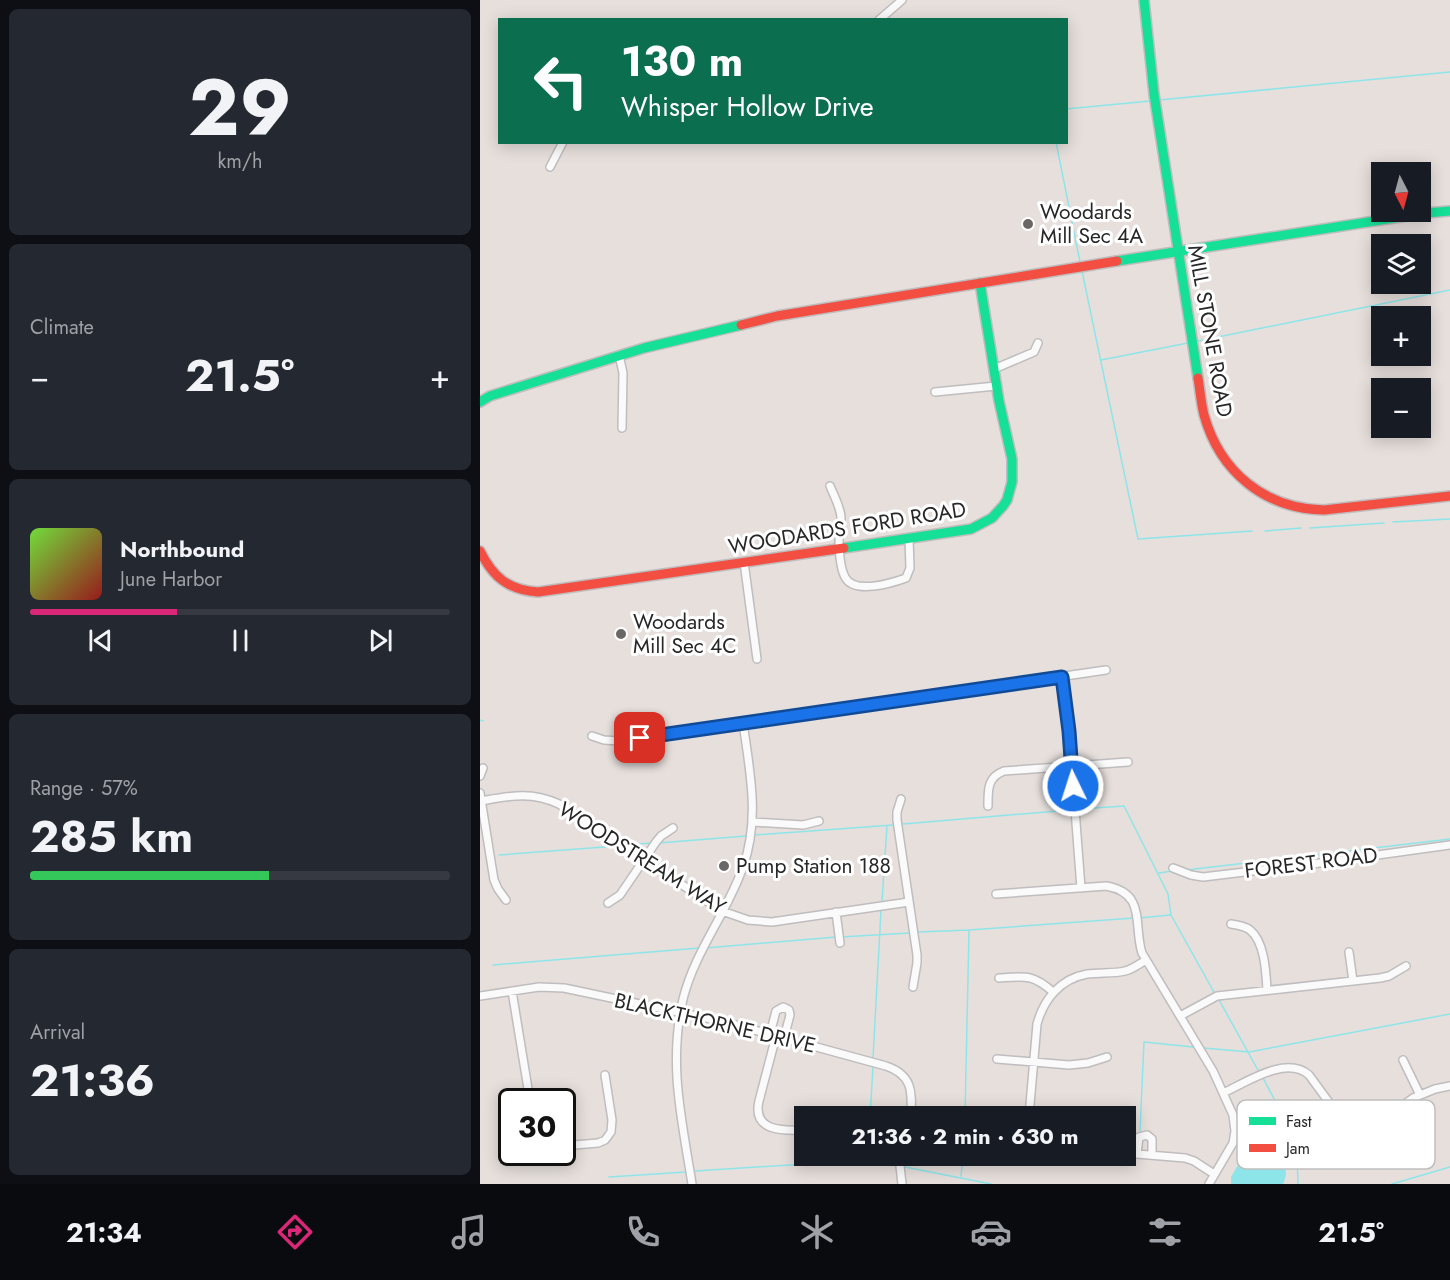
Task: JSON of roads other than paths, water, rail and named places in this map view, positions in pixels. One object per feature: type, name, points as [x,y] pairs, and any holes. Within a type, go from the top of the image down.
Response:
[{"type":"street","points":[[881,18],[902,0]]},
{"type":"street","name":"MILL STONE ROAD","points":[[1144,0],[1154,94],[1204,414],[1217,448],[1243,480],[1268,497],[1296,507],[1341,508],[1450,496]]},
{"type":"street","points":[[550,167],[561,144]]},
{"type":"street","points":[[480,402],[490,396],[619,356],[777,316],[1450,211]]},
{"type":"street","name":"WOODARDS FORD ROAD","points":[[480,551],[496,577],[514,588],[533,592],[909,538],[973,528],[986,522],[999,512],[1011,491],[1013,470],[996,386],[980,283]]},
{"type":"street","points":[[994,369],[1034,352],[1038,342]]},
{"type":"street","points":[[619,356],[623,373],[622,428]]},
{"type":"street","points":[[935,392],[996,386]]},
{"type":"street","points":[[830,486],[841,517],[840,548],[845,578],[851,584],[861,587],[891,584],[906,578],[910,568],[909,538]]},
{"type":"street","points":[[744,562],[757,659]]},
{"type":"street","points":[[592,736],[604,740],[620,741],[1106,670]]},
{"type":"street","points":[[1062,677],[1069,731],[1081,888]]},
{"type":"street","points":[[693,1184],[677,1092],[676,1036],[683,998],[695,965],[744,866],[749,846],[753,822],[753,789],[743,723]]},
{"type":"street","points":[[988,806],[989,784],[993,778],[1004,771],[1128,762]]},
{"type":"street","points":[[480,776],[483,768]]},
{"type":"street","name":"WOODSTREAM WAY","points":[[481,797],[523,795],[548,799],[559,804],[722,911],[748,920],[765,922],[909,902]]},
{"type":"street","points":[[481,797],[494,880],[506,900]]},
{"type":"street","points":[[901,799],[897,820],[917,963],[913,987]]},
{"type":"street","points":[[753,822],[803,825],[819,821]]},
{"type":"street","points":[[608,903],[620,895],[661,836],[673,828]]},
{"type":"street","name":"FOREST ROAD","points":[[1173,868],[1203,877],[1450,844]]},
{"type":"street","points":[[996,894],[1106,886],[1122,891],[1130,898],[1137,910],[1140,947],[1146,960],[1213,1071],[1233,1115],[1235,1131],[1233,1143],[1209,1184]]},
{"type":"street","points":[[836,912],[840,943]]},
{"type":"street","points":[[1231,924],[1250,930],[1262,949],[1267,990]]},
{"type":"street","points":[[1349,952],[1353,981]]},
{"type":"street","points":[[1030,1106],[1037,1024],[1045,1003],[1053,992],[1074,978],[1089,974],[1123,971],[1146,960]]},
{"type":"street","points":[[1180,1016],[1217,996],[1389,976],[1406,966]]},
{"type":"street","points":[[999,978],[1034,978],[1053,992]]},
{"type":"street","name":"BLACKTHORNE DRIVE","points":[[480,996],[539,987],[555,987],[724,1022],[894,1068],[909,1084],[912,1106]]},
{"type":"street","points":[[512,991],[528,1088]]},
{"type":"street","points":[[777,1036],[759,1101],[758,1115],[769,1127],[794,1129]]},
{"type":"street","points":[[997,1059],[1069,1065],[1107,1057]]},
{"type":"street","points":[[1403,1060],[1420,1095]]},
{"type":"street","points":[[1223,1093],[1271,1070],[1298,1068],[1309,1075],[1327,1100]]},
{"type":"street","points":[[576,1145],[597,1143],[605,1140],[611,1132],[612,1120],[605,1075]]},
{"type":"street","points":[[1412,1100],[1435,1089],[1450,1086]]},
{"type":"street","points":[[1152,1155],[1152,1139],[1148,1135],[1139,1137],[1137,1154],[1190,1159],[1214,1174]]},
{"type":"street","points":[[900,1166],[902,1184]]},
{"type":"water","points":[[1237,1166],[1237,1169],[1286,1170],[1283,1184],[1231,1184],[1231,1177]]},
{"type":"waterway","points":[[1159,100],[1450,72]]},
{"type":"waterway","points":[[1068,109],[1150,101]]},
{"type":"waterway","points":[[1056,144],[1080,262]]},
{"type":"waterway","points":[[1082,271],[1138,539],[1252,531]]},
{"type":"waterway","points":[[1198,341],[1450,290]]},
{"type":"waterway","points":[[1101,360],[1188,343]]},
{"type":"waterway","points":[[1393,522],[1450,519]]},
{"type":"waterway","points":[[1310,528],[1384,523]]},
{"type":"waterway","points":[[1265,531],[1301,528]]},
{"type":"waterway","points":[[1080,809],[1124,806],[1168,894],[1171,915],[1215,994]]},
{"type":"waterway","points":[[903,824],[1070,810]]},
{"type":"waterway","points":[[754,835],[893,825]]},
{"type":"waterway","points":[[882,901],[887,826]]},
{"type":"waterway","points":[[658,843],[746,836]]},
{"type":"waterway","points":[[1186,870],[1450,839]]},
{"type":"waterway","points":[[628,845],[650,843]]},
{"type":"waterway","points":[[499,855],[617,846]]},
{"type":"waterway","points":[[1159,873],[1172,871]]},
{"type":"waterway","points":[[873,1058],[881,910]]},
{"type":"waterway","points":[[1139,918],[1170,915]]},
{"type":"waterway","points":[[918,932],[1134,918]]},
{"type":"waterway","points":[[965,1106],[969,931]]},
{"type":"waterway","points":[[841,937],[909,933]]},
{"type":"waterway","points":[[706,948],[836,937]]},
{"type":"waterway","points":[[493,965],[699,948]]},
{"type":"waterway","points":[[1218,998],[1259,1072]]},
{"type":"waterway","points":[[1204,1048],[1249,1052],[1450,1014]]},
{"type":"waterway","points":[[1140,1131],[1144,1042],[1193,1047]]},
{"type":"waterway","points":[[871,1106],[873,1067]]},
{"type":"waterway","points":[[1262,1076],[1275,1100]]},
{"type":"waterway","points":[[695,1171],[794,1165]]},
{"type":"waterway","points":[[961,1176],[962,1166]]},
{"type":"waterway","points":[[905,1167],[991,1184]]},
{"type":"waterway","points":[[1392,1184],[1450,1167]]},
{"type":"waterway","points":[[1298,1169],[1298,1184]]},
{"type":"waterway","points":[[609,1177],[686,1172]]},
{"type":"place","name":"Woodards Mill Sec 4A","points":[[1028,224]]},
{"type":"place","name":"Woodards Mill Sec 4C","points":[[621,634]]},
{"type":"place","name":"Pump Station 188","points":[[724,866]]}]
